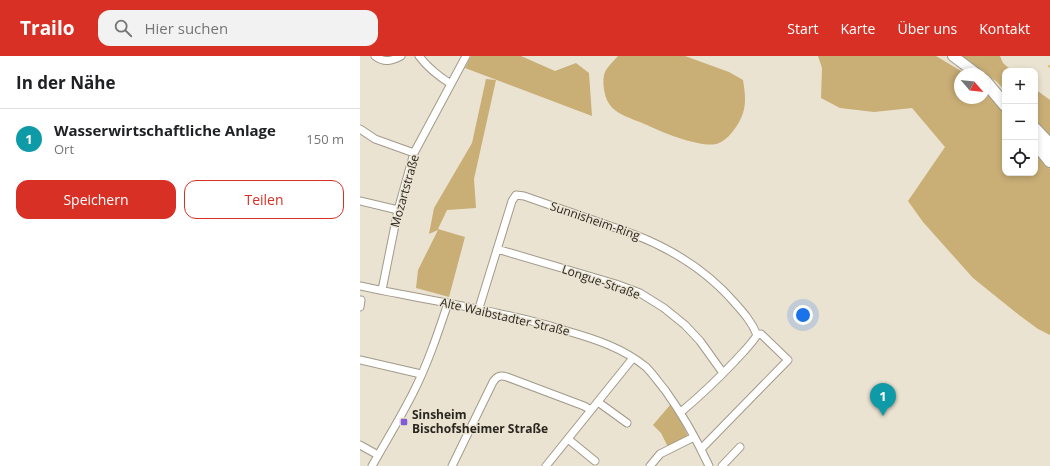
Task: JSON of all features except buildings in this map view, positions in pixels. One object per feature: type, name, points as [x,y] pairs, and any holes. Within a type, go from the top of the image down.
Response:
[{"type":"highway","points":[[990,85],[1002,95]]},
{"type":"highway","points":[[990,87],[1004,104]]},
{"type":"highway","points":[[1038,132],[1050,145]]},
{"type":"highway","points":[[1038,146],[1050,161]]},
{"type":"main road","points":[[953,56],[969,68]]},
{"type":"street","points":[[375,56],[386,61],[394,60],[402,56]]},
{"type":"street","points":[[419,56],[435,74],[451,84]]},
{"type":"street","name":"Mozartstraße","points":[[382,290],[398,210],[414,153],[466,56]]},
{"type":"street","points":[[360,129],[375,139],[414,153]]},
{"type":"street","name":"Sunnisheim-Ring","points":[[479,308],[513,198],[516,195],[524,196],[644,238],[678,255],[702,271],[726,292],[744,313],[754,327],[757,335],[761,334],[788,360],[701,449]]},
{"type":"street","points":[[360,201],[398,210]]},
{"type":"street","name":"Longue-Straße","points":[[497,249],[616,284],[640,293],[664,308],[685,325],[700,340],[724,373]]},
{"type":"street","name":"Alte Waibstadter Straße","points":[[360,286],[479,308],[541,323],[591,338],[633,358],[647,368],[681,412],[709,466]]},
{"type":"street","points":[[372,466],[402,414],[422,374],[448,303]]},
{"type":"street","points":[[681,412],[704,393],[724,373],[752,343],[757,335]]},
{"type":"street","points":[[546,466],[633,358]]},
{"type":"street","points":[[360,360],[422,374]]},
{"type":"street","points":[[452,466],[493,382],[498,377],[507,377],[591,410]]},
{"type":"street","points":[[598,402],[627,423]]},
{"type":"street","points":[[650,466],[660,454],[694,437]]},
{"type":"street","points":[[568,439],[595,461]]},
{"type":"street","points":[[360,445],[378,455]]},
{"type":"street","points":[[722,466],[740,447]]},
{"type":"shaded area","points":[[471,56],[521,56],[555,71],[576,63],[589,73],[592,116],[465,68]]},
{"type":"shaded area","points":[[618,56],[685,56],[729,72],[743,80],[745,104],[740,121],[731,134],[722,142],[712,145],[672,136],[631,119],[611,106],[604,91],[604,73]]},
{"type":"shaded area","points":[[818,56],[936,56],[956,68],[954,68],[954,104],[990,104],[990,93],[1002,107],[1002,176],[1038,176],[1038,153],[1050,169],[1050,335],[1038,329],[1019,315],[973,278],[923,222],[908,201],[945,147],[912,108],[874,112],[840,108],[821,98],[822,68]]},
{"type":"shaded area","points":[[958,56],[1000,56],[1003,63],[1009,68],[1002,68],[1002,88],[990,77],[990,68],[976,68]]},
{"type":"shaded area","points":[[486,79],[496,80],[474,179],[476,208],[447,210],[438,229],[465,237],[449,297],[416,288],[418,270],[438,230],[429,234],[434,208],[472,143]]},
{"type":"shaded area","points":[[1038,91],[1050,100],[1050,140],[1038,126]]},
{"type":"shaded area","points":[[670,405],[681,421],[688,436],[668,447],[661,433],[653,425]]},
{"type":"place","name":"Wasserwirtschaftliche Anlage","points":[[883,416]]},
{"type":"place","name":"Sinsheim Bischofsheimer Straße","points":[[404,422]]}]
